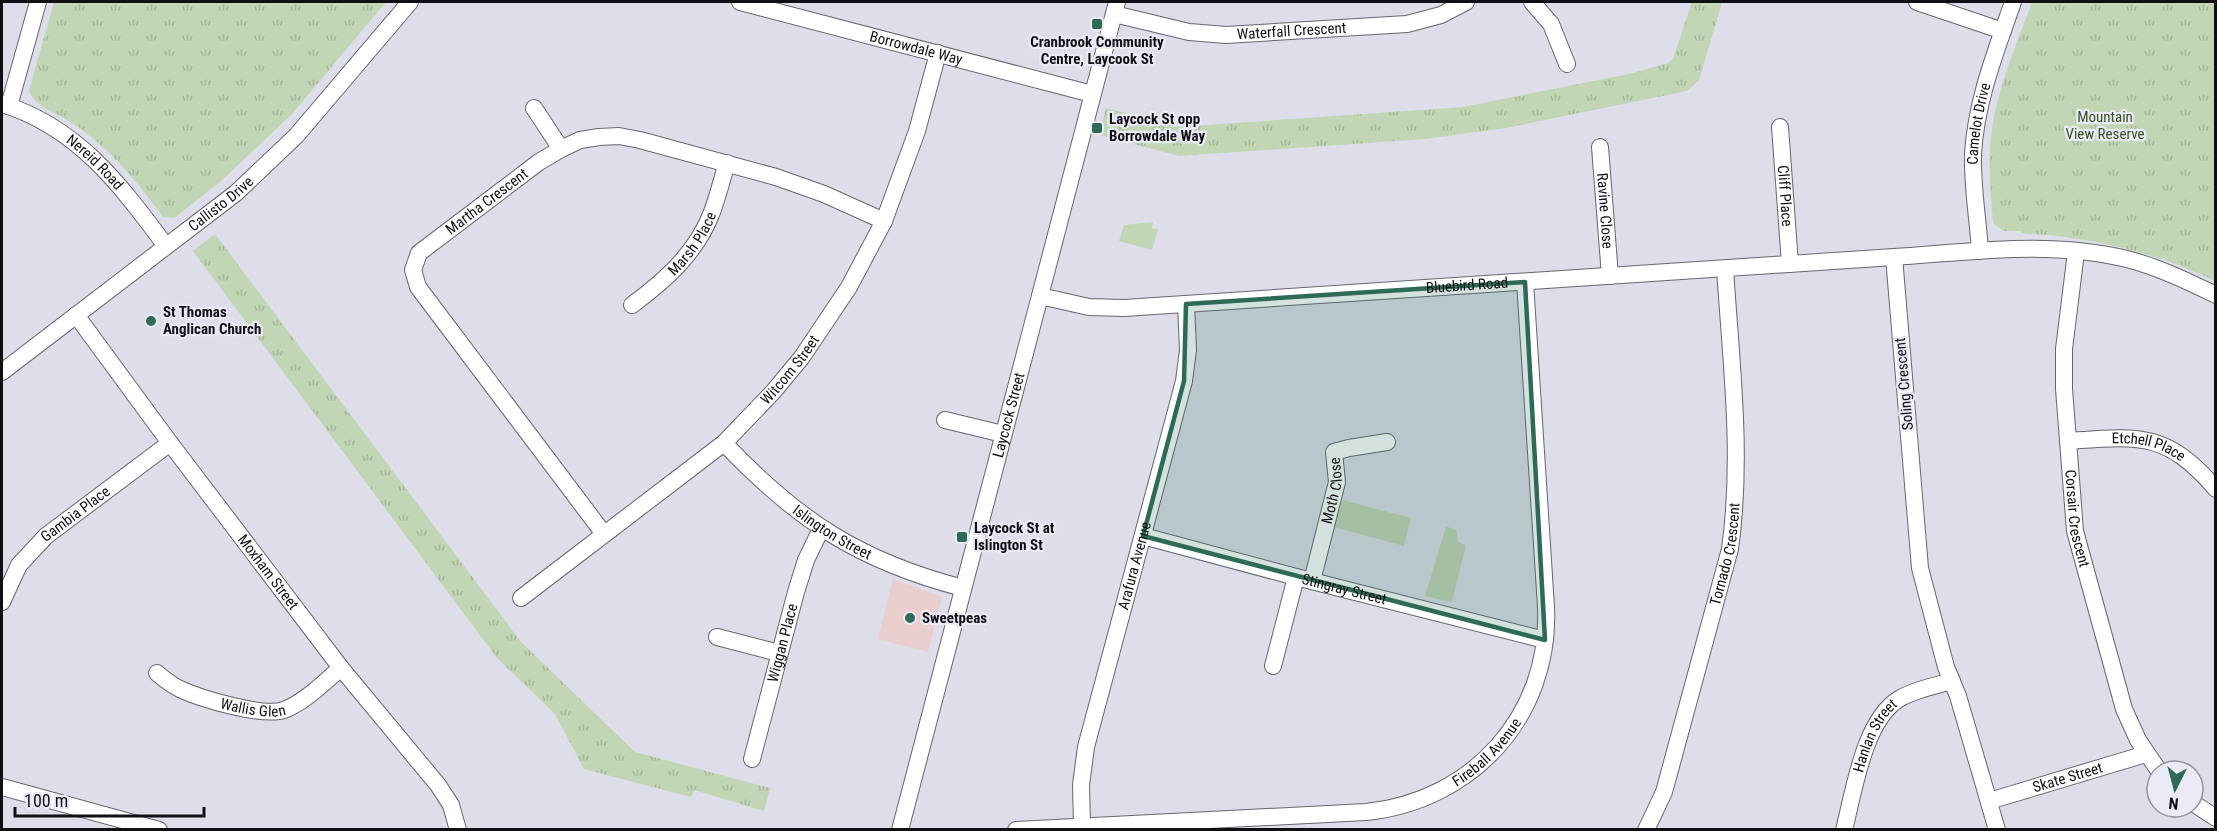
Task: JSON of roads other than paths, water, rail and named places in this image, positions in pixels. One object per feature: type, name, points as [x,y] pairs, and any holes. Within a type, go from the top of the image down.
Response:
[{"type":"street","points":[[5,105],[38,2]]},
{"type":"street","name":"Callisto Drive","points":[[2,372],[237,192],[272,160],[324,103],[410,2]]},
{"type":"street","name":"Borrowdale Way","points":[[740,2],[1092,94]]},
{"type":"street","name":"Waterfall Crescent","points":[[1115,8],[1189,32],[1226,36],[1407,24],[1441,15],[1466,2]]},
{"type":"street","points":[[1532,2],[1551,24],[1567,64]]},
{"type":"street","points":[[1917,2],[2003,31]]},
{"type":"street","name":"Camelot Drive","points":[[1980,251],[1973,154],[1982,96],[2013,2]]},
{"type":"street","name":"Laycock Street","points":[[900,830],[1115,8]]},
{"type":"street","name":"Witcom Street","points":[[520,598],[724,443],[773,392],[815,339],[849,287],[884,222],[904,170],[938,53]]},
{"type":"street","name":"Nereid Road","points":[[5,105],[55,130],[100,164],[118,183],[166,246]]},
{"type":"street","points":[[534,108],[561,148]]},
{"type":"street","name":"Cliff Place","points":[[1780,127],[1790,264]]},
{"type":"street","name":"Martha Crescent","points":[[604,534],[418,287],[414,276],[415,261],[423,249],[561,148],[589,138],[620,136],[727,163],[806,187],[884,222]]},
{"type":"street","name":"Ravine Close","points":[[1600,147],[1610,276]]},
{"type":"street","name":"Marsh Place","points":[[632,305],[668,277],[691,250],[712,212],[727,163]]},
{"type":"street","points":[[1894,257],[2018,249],[2076,252],[2126,259],[2171,273],[2216,295]]},
{"type":"street","name":"Corsair Crescent","points":[[2076,252],[2064,349],[2064,388],[2074,523],[2081,558],[2124,709],[2150,759]]},
{"type":"street","name":"Bluebird Road","points":[[1040,296],[1072,304],[1105,308],[1894,257]]},
{"type":"street","name":"Soling Crescent","points":[[1894,257],[1918,555],[1925,590],[1997,830]]},
{"type":"street","name":"Tornado Crescent","points":[[1646,830],[1664,792],[1730,549],[1736,510],[1737,472],[1725,268]]},
{"type":"street","name":"Fireball Avenue","points":[[1016,830],[1366,812],[1400,806],[1427,797],[1452,785],[1477,768],[1508,734],[1522,712],[1540,666],[1545,640],[1546,607],[1525,282]]},
{"type":"street","name":"Arafura Avenue","points":[[1082,826],[1081,784],[1085,753],[1184,381],[1188,350],[1186,304]]},
{"type":"street","name":"Moxham Street","points":[[76,315],[341,668],[438,785],[451,805],[458,830]]},
{"type":"street","points":[[945,420],[1003,434]]},
{"type":"street","name":"Etchell Place","points":[[2068,441],[2125,437],[2150,440],[2178,453],[2216,489]]},
{"type":"street","name":"Moth Close","points":[[1304,579],[1335,493],[1337,473],[1334,452],[1387,442]]},
{"type":"street","name":"Gambia Place","points":[[2,602],[19,565],[46,536],[170,443]]},
{"type":"street","name":"Islington Street","points":[[724,443],[761,481],[821,529],[893,566],[963,588]]},
{"type":"street","name":"Wiggan Place","points":[[752,759],[806,560],[821,529]]},
{"type":"street","name":"Stingray Street","points":[[1143,536],[1545,640]]},
{"type":"street","points":[[1273,666],[1304,579]]},
{"type":"street","points":[[717,637],[779,653]]},
{"type":"street","name":"Wallis Glen","points":[[157,673],[173,686],[193,695],[251,710],[268,712],[292,706],[341,668]]},
{"type":"street","name":"Hanlan Street","points":[[1844,830],[1868,740],[1879,717],[1901,698],[1952,681]]},
{"type":"street","name":"Skate Street","points":[[1989,801],[2146,754]]},
{"type":"street","points":[[2,787],[159,830]]},
{"type":"place","name":"Cranbrook Community Centre, Laycook St","points":[[1097,24]]},
{"type":"place","name":"Laycock St opp Borrowdale Way","points":[[1097,128]]},
{"type":"place","name":"St Thomas Anglican Church","points":[[151,321]]},
{"type":"place","name":"Laycock St at Islington St","points":[[962,537]]},
{"type":"place","name":"Sweetpeas","points":[[910,618]]},
{"type":"park label","name":"Mountain View Reserve","points":[[2105,126]]}]
